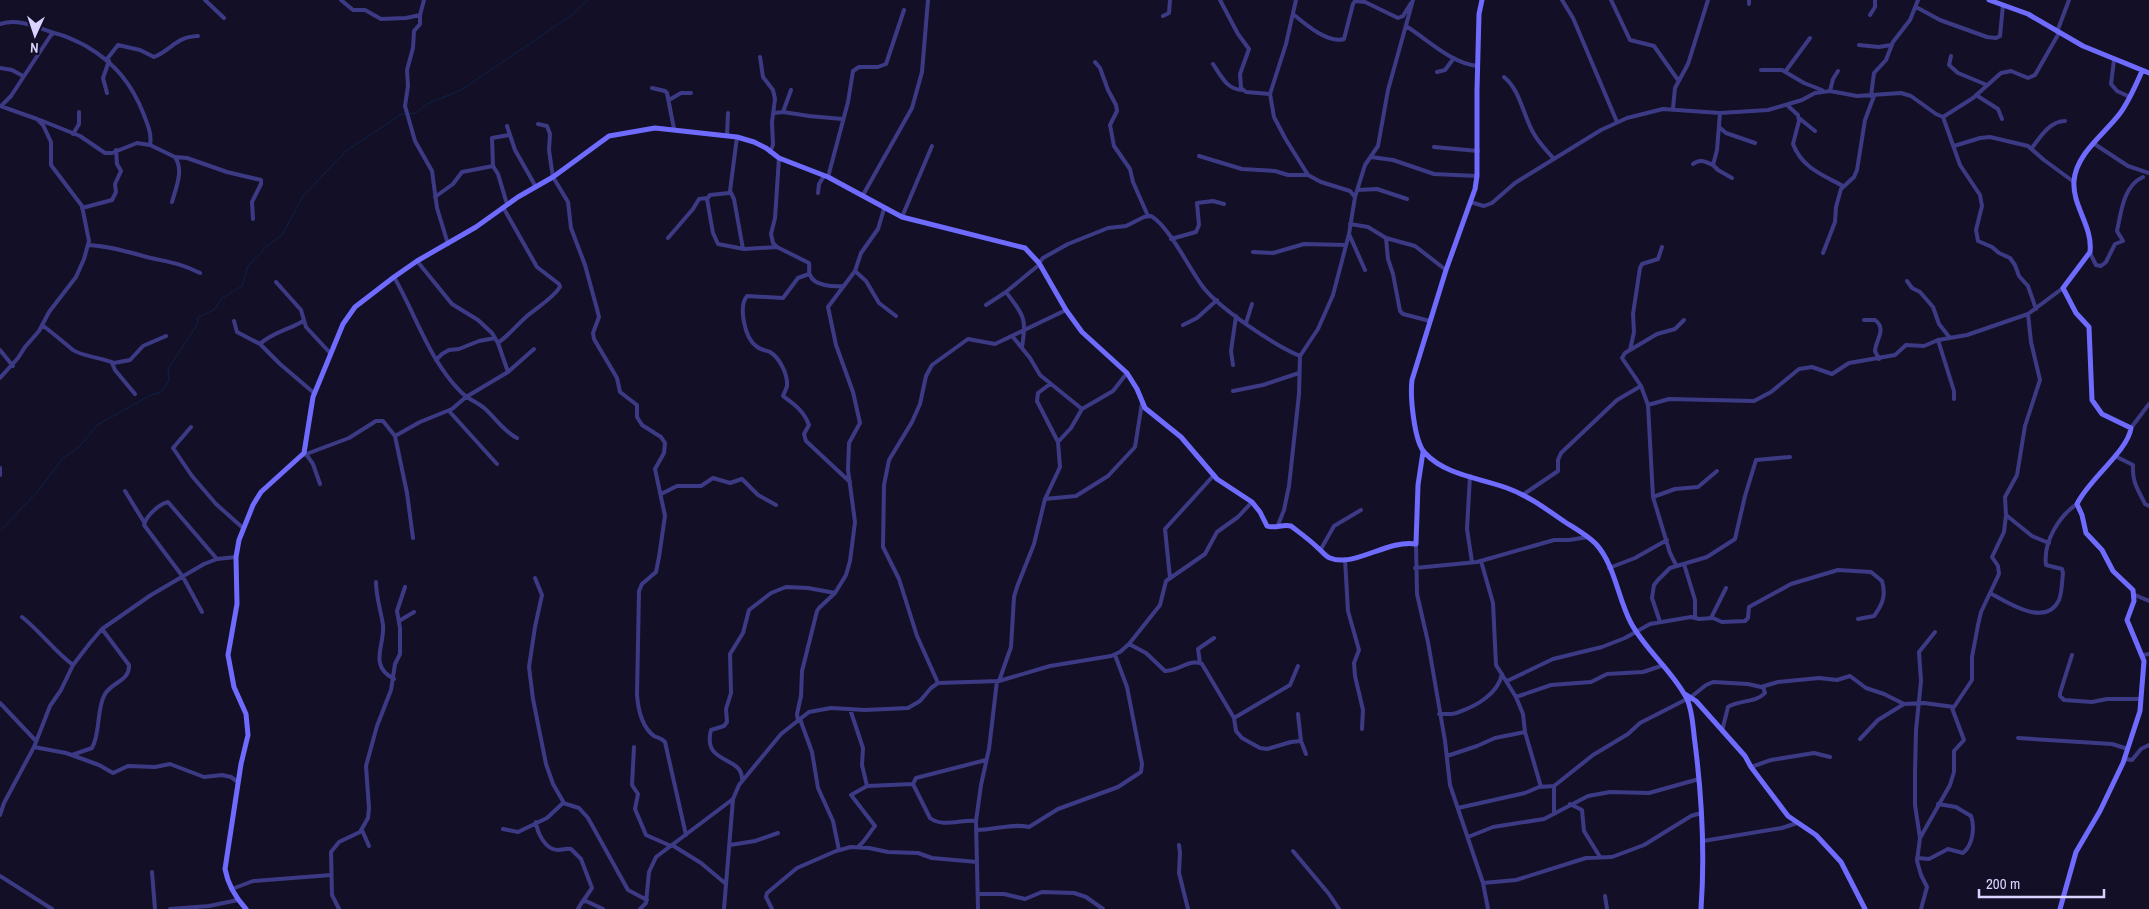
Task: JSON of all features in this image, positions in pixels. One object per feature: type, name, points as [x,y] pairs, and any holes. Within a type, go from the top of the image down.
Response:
[{"type":"street","points":[[206,0],[224,18]]},
{"type":"street","points":[[341,0],[353,10],[365,10],[381,19],[406,18],[420,15]]},
{"type":"street","points":[[424,0],[420,24],[414,31],[414,48],[407,70],[408,86],[405,106],[415,141],[432,172],[439,218],[448,244]]},
{"type":"street","points":[[863,195],[912,108],[916,97],[924,61],[928,0]]},
{"type":"street","points":[[1163,16],[1169,13],[1170,0]]},
{"type":"street","points":[[1220,0],[1238,34],[1249,49],[1240,74],[1243,90]]},
{"type":"street","points":[[1296,0],[1286,44],[1270,94],[1277,122],[1308,175]]},
{"type":"street","points":[[1482,0],[1478,66],[1477,176],[1414,371],[1410,392],[1414,422],[1423,452],[1418,485],[1415,568],[1417,594],[1428,642],[1450,785],[1483,883],[1488,909]]},
{"type":"street","points":[[1562,0],[1573,18],[1617,122]]},
{"type":"street","points":[[1611,0],[1630,40],[1654,46],[1678,80]]},
{"type":"street","points":[[1674,108],[1674,92],[1678,80],[1688,64],[1708,0]]},
{"type":"street","points":[[1870,15],[1875,7],[1875,0]]},
{"type":"street","points":[[1823,253],[1835,222],[1836,207],[1843,186],[1856,174],[1861,158],[1865,120],[1872,96],[1874,73],[1886,60],[1891,45],[1910,20],[1918,0]]},
{"type":"street","points":[[1989,0],[2002,2],[2028,14],[2058,33],[2114,60],[2149,73]]},
{"type":"street","points":[[1943,117],[1976,95],[2005,71],[2028,78],[2035,75],[2058,33],[2070,0]]},
{"type":"street","points":[[1293,14],[1329,38],[1340,40],[1344,39],[1347,34],[1354,1],[1365,2],[1398,18],[1404,16],[1413,1]]},
{"type":"street","points":[[1278,525],[1284,510],[1289,486],[1300,394],[1300,356],[1318,329],[1333,295],[1349,234],[1355,197],[1365,165],[1378,146],[1388,90],[1413,1]]},
{"type":"street","points":[[1916,7],[1940,20],[1996,38],[2000,36],[2002,2]]},
{"type":"street","points":[[818,193],[819,184],[826,177],[846,109],[855,69],[859,67],[878,68],[886,64],[904,10]]},
{"type":"street","points":[[0,24],[14,22],[35,25],[77,41],[108,60],[133,89],[139,100],[150,130],[150,145]]},
{"type":"street","points":[[1406,26],[1454,58],[1465,64],[1478,66]]},
{"type":"street","points":[[54,33],[22,76],[11,96],[0,106],[73,134],[88,141],[105,153],[112,153],[138,143],[150,145],[176,157],[187,158],[227,172],[260,180],[261,184],[252,202],[253,219]]},
{"type":"street","points":[[107,93],[103,78],[108,60],[118,45],[140,50],[154,57],[169,49],[182,38],[198,36]]},
{"type":"street","points":[[1785,72],[1810,38]]},
{"type":"street","points":[[1859,45],[1879,48],[1891,45]]},
{"type":"street","points":[[1951,56],[1949,65],[1954,70],[1987,85]]},
{"type":"street","points":[[760,57],[763,76],[775,93],[772,122],[773,145],[770,152]]},
{"type":"street","points":[[1437,72],[1445,70],[1454,58]]},
{"type":"street","points":[[2114,60],[2111,84],[2117,91],[2130,97]]},
{"type":"street","points":[[1095,62],[1100,68],[1117,108],[1110,125],[1114,146],[1130,168],[1133,182],[1148,216]]},
{"type":"street","points":[[1213,64],[1232,89],[1270,94]]},
{"type":"street","points":[[0,68],[12,70],[22,76]]},
{"type":"street","points":[[1761,70],[1776,69],[1824,91]]},
{"type":"street","points":[[1830,91],[1833,79],[1838,71]]},
{"type":"street","points":[[1648,405],[1669,399],[1754,401],[1771,392],[1799,369],[1812,367],[1832,374],[1849,363],[1895,355],[1906,345],[1924,346],[1938,340],[1967,335],[2028,314],[2036,309],[2063,288],[2090,253],[2091,246],[2088,230],[2076,197],[2074,182],[2077,168],[2093,144],[2113,122],[2130,97],[2142,71]]},
{"type":"street","points":[[1504,77],[1510,83],[1533,133],[1554,159]]},
{"type":"street","points":[[652,88],[665,91],[669,100],[674,129]]},
{"type":"street","points":[[784,112],[791,90]]},
{"type":"street","points":[[1470,202],[1484,206],[1492,204],[1506,189],[1617,122],[1653,111],[1674,108],[1720,113],[1768,110],[1824,91],[1872,96],[1896,93],[1906,94],[1943,117],[1960,165],[1978,190],[1982,201],[1982,210],[1976,230],[1978,241],[2010,258],[2016,267],[2018,276],[2028,286],[2036,309]]},
{"type":"street","points":[[669,100],[681,93],[691,93]]},
{"type":"street","points":[[1976,95],[1998,109],[2002,119]]},
{"type":"street","points":[[1786,105],[1815,131]]},
{"type":"street","points":[[835,118],[846,109]]},
{"type":"street","points":[[73,134],[80,124],[79,112]]},
{"type":"street","points":[[774,113],[784,112],[842,119]]},
{"type":"street","points":[[727,136],[728,113]]},
{"type":"street","points":[[1713,165],[1720,113]]},
{"type":"street","points":[[1799,118],[1793,140],[1794,148],[1812,170],[1843,186]]},
{"type":"street","points":[[0,378],[13,366],[42,326],[49,312],[76,278],[89,245],[82,208],[51,165],[51,142],[47,131],[39,120]]},
{"type":"street","points":[[2032,148],[2044,131],[2061,120],[2065,120]]},
{"type":"street","points":[[538,124],[547,126],[550,134],[553,178],[568,202],[571,228],[585,265],[597,309],[598,317],[593,333],[594,339],[617,378],[620,392],[637,405],[639,420],[647,429],[664,440],[664,453],[656,469],[665,523],[657,569],[642,584],[639,591],[637,695],[642,719],[653,735],[665,742],[686,835]]},
{"type":"street","points":[[506,126],[515,150],[536,187]]},
{"type":"street","points":[[1719,127],[1726,133],[1755,144]]},
{"type":"street","points":[[303,455],[308,417],[314,393],[339,332],[351,312],[417,261],[448,244],[505,205],[553,178],[614,134],[655,128],[674,129],[737,137],[762,145],[778,158],[826,177],[863,195],[884,208],[916,222],[1020,246],[1040,263],[1066,310],[1082,332],[1127,373],[1148,411],[1181,436],[1214,475],[1252,502],[1267,526],[1283,524],[1291,526],[1329,558],[1345,559],[1371,554],[1384,547],[1404,543],[1416,544]]},
{"type":"street","points":[[498,343],[560,287],[559,284],[537,267],[505,205],[498,174],[493,166],[492,138],[510,135]]},
{"type":"street","points":[[737,137],[730,191],[734,199],[743,249]]},
{"type":"street","points":[[1954,146],[1990,137],[2032,148],[2039,157],[2074,182]]},
{"type":"street","points":[[2093,144],[2128,166],[2149,173]]},
{"type":"street","points":[[902,216],[932,146]]},
{"type":"street","points":[[1434,148],[1478,151]]},
{"type":"street","points":[[82,208],[112,200],[115,195],[115,184],[121,171],[117,164],[116,150]]},
{"type":"street","points":[[1199,156],[1242,169],[1275,171],[1288,175],[1308,175],[1321,182],[1350,191],[1355,197]]},
{"type":"street","points":[[172,202],[179,175],[176,157]]},
{"type":"street","points":[[1371,157],[1393,160],[1434,174],[1477,176]]},
{"type":"street","points":[[778,158],[775,218],[771,234],[773,243],[777,248],[809,264],[809,274],[812,278],[828,288],[843,286]]},
{"type":"street","points":[[1693,164],[1702,161],[1713,165],[1732,178]]},
{"type":"street","points":[[435,197],[453,184],[462,172],[493,166]]},
{"type":"street","points":[[2090,253],[2096,265],[2101,266],[2106,262],[2114,244],[2123,241],[2117,231],[2122,208],[2131,187],[2143,177]]},
{"type":"street","points":[[1358,190],[1377,189],[1407,199]]},
{"type":"street","points":[[668,238],[699,199],[707,198],[716,193],[730,191]]},
{"type":"street","points":[[707,198],[707,210],[716,241],[720,245],[743,249],[777,248]]},
{"type":"street","points":[[1171,239],[1196,232],[1199,226],[1197,203],[1213,201],[1224,204]]},
{"type":"street","points":[[838,850],[833,821],[818,788],[812,752],[797,714],[801,696],[802,671],[810,633],[819,608],[835,593],[849,570],[855,522],[850,482],[849,443],[860,423],[853,392],[836,345],[828,307],[855,271],[861,253],[878,229],[884,208]]},
{"type":"street","points":[[986,305],[1006,292],[1044,258],[1068,244],[1108,228],[1126,226],[1148,216],[1154,218],[1159,223],[1204,289],[1236,316],[1281,348],[1300,356]]},
{"type":"street","points":[[1350,224],[1368,227],[1386,238],[1415,246],[1446,270]]},
{"type":"street","points":[[1349,234],[1365,270]]},
{"type":"street","points":[[1386,238],[1388,259],[1400,311],[1403,314],[1430,321]]},
{"type":"street","points":[[1253,252],[1273,253],[1304,244],[1346,245]]},
{"type":"street","points":[[89,245],[124,249],[145,257],[179,263],[200,273]]},
{"type":"street","points":[[1630,350],[1634,332],[1633,314],[1640,268],[1642,264],[1658,259],[1662,247]]},
{"type":"street","points":[[417,261],[452,304],[478,320],[496,338],[508,372]]},
{"type":"street","points":[[855,271],[866,282],[879,303],[896,316]]},
{"type":"street","points":[[809,274],[798,278],[783,298],[747,296],[744,300],[742,318],[753,343],[775,356],[787,375],[786,389],[783,396],[794,403],[807,420],[809,425],[804,434],[806,442],[850,482]]},
{"type":"street","points":[[394,277],[436,360],[452,383],[466,397],[483,407],[501,426],[517,438]]},
{"type":"street","points":[[1907,281],[1933,307],[1939,324],[1950,338]]},
{"type":"street","points":[[276,282],[301,310],[306,327],[331,354]]},
{"type":"street","points":[[2063,288],[2076,314],[2089,327],[2091,356],[2090,390],[2096,407],[2102,414],[2132,428]]},
{"type":"street","points":[[1006,292],[1025,321],[1026,329],[1022,348]]},
{"type":"street","points":[[1183,325],[1197,318],[1217,300]]},
{"type":"street","points":[[1246,323],[1252,304]]},
{"type":"street","points":[[938,683],[917,636],[900,579],[883,547],[884,495],[889,460],[912,422],[920,404],[926,376],[934,361],[968,339],[991,344],[1013,337],[1066,310]]},
{"type":"street","points":[[1952,708],[1972,680],[1972,657],[1978,625],[2000,572],[1992,557],[2004,532],[2006,497],[2017,475],[2025,426],[2040,380],[2031,342],[2028,314]]},
{"type":"street","points":[[1232,365],[1231,351],[1236,316]]},
{"type":"street","points":[[1676,565],[1653,496],[1648,405],[1641,386],[1623,361],[1623,355],[1657,334],[1675,329],[1684,320]]},
{"type":"street","points":[[1864,320],[1876,320],[1880,326],[1881,331],[1875,346],[1879,359]]},
{"type":"street","points":[[234,321],[237,332],[260,344],[314,393]]},
{"type":"street","points":[[260,344],[277,332],[288,329],[303,321]]},
{"type":"street","points":[[42,326],[74,350],[88,356],[106,358],[112,363],[115,370],[135,394]]},
{"type":"street","points":[[112,363],[127,362],[143,346],[166,336]]},
{"type":"street","points":[[1013,337],[1040,375],[1082,409]]},
{"type":"street","points":[[436,360],[449,350],[460,350],[479,340],[496,338]]},
{"type":"street","points":[[1938,340],[1954,391],[1954,399]]},
{"type":"street","points":[[395,436],[420,422],[450,411],[466,397],[508,372],[534,349]]},
{"type":"street","points":[[0,350],[13,366]]},
{"type":"street","points":[[1233,391],[1263,385],[1299,372]]},
{"type":"street","points":[[1058,442],[1071,428],[1082,409],[1113,390],[1127,373]]},
{"type":"street","points":[[978,909],[976,821],[998,681],[1011,647],[1014,597],[1034,544],[1044,500],[1060,466],[1058,442],[1037,401],[1037,395],[1050,384]]},
{"type":"street","points":[[1524,494],[1558,471],[1558,460],[1562,453],[1622,396],[1641,386]]},
{"type":"street","points":[[1044,500],[1076,496],[1108,476],[1135,447],[1142,403]]},
{"type":"street","points":[[1990,593],[2017,607],[2046,613],[2050,611],[2059,600],[2063,571],[2046,565],[2049,543],[2061,517],[2077,504],[2123,446],[2132,428],[2149,404]]},
{"type":"street","points":[[450,411],[497,464]]},
{"type":"street","points":[[246,909],[238,900],[227,880],[226,859],[235,816],[238,782],[248,735],[248,722],[234,687],[228,655],[237,604],[236,557],[243,528],[261,492],[303,455],[344,440],[378,420],[383,421],[395,436],[407,492],[413,538]]},
{"type":"street","points":[[191,427],[174,448],[175,452],[187,466],[192,476],[216,504],[243,528]]},
{"type":"street","points":[[1423,452],[1434,462],[1445,468],[1524,494],[1588,537],[1602,553],[1623,609],[1636,631],[1662,666],[1687,697],[1745,756],[1751,767],[1788,816],[1816,834],[1841,862],[1865,909]]},
{"type":"street","points":[[303,455],[313,464],[320,484]]},
{"type":"street","points":[[2115,456],[2133,465],[2132,477],[2136,488],[2145,504],[2149,506]]},
{"type":"street","points":[[1660,622],[1653,603],[1653,587],[1666,571],[1676,565],[1707,557],[1735,539],[1756,460],[1790,457]]},
{"type":"street","points":[[0,468],[0,475]]},
{"type":"street","points":[[1653,496],[1676,489],[1698,487],[1717,471]]},
{"type":"street","points":[[1170,578],[1165,529],[1214,475]]},
{"type":"street","points":[[1470,476],[1467,529],[1468,548],[1472,562]]},
{"type":"street","points":[[661,494],[677,486],[704,486],[708,480],[713,478],[730,482],[742,479],[758,495],[776,505]]},
{"type":"street","points":[[125,490],[144,525],[183,577],[202,612]]},
{"type":"street","points":[[144,522],[168,502],[217,560]]},
{"type":"street","points":[[724,909],[733,800],[742,781],[773,746],[781,734],[809,712],[821,708],[908,708],[920,701],[938,683],[998,681],[1050,666],[1115,655],[1129,644],[1160,605],[1165,583],[1205,554],[1217,532],[1238,516],[1252,502]]},
{"type":"street","points":[[2060,909],[2080,843],[2100,811],[2124,760],[2137,722],[2141,699],[2146,686],[2146,655],[2127,620],[2135,596],[2133,590],[2113,571],[2102,550],[2086,533],[2082,515],[2077,504]]},
{"type":"street","points":[[1320,549],[1334,526],[1361,510]]},
{"type":"street","points":[[2006,515],[2036,539],[2049,543]]},
{"type":"street","points":[[1415,568],[1481,561],[1554,540],[1588,537]]},
{"type":"street","points":[[1609,568],[1635,558],[1667,540]]},
{"type":"street","points":[[0,816],[4,803],[34,747],[46,714],[73,664],[102,629],[150,595],[204,564],[236,557]]},
{"type":"street","points":[[1345,559],[1348,611],[1359,650],[1354,663],[1355,676],[1363,708],[1362,729]]},
{"type":"street","points":[[1481,561],[1492,595],[1496,660],[1516,697],[1524,717],[1525,732],[1541,786]]},
{"type":"street","points":[[1684,564],[1695,600],[1695,618]]},
{"type":"street","points":[[1507,681],[1553,659],[1602,647],[1660,622],[1695,618],[1711,618],[1722,622],[1745,621],[1748,618],[1749,607],[1776,591],[1799,581],[1842,569],[1871,572],[1882,581],[1884,601],[1882,605],[1874,616],[1858,619]]},
{"type":"street","points":[[535,578],[542,595],[529,667],[533,699],[546,764],[553,784],[564,803],[579,808],[588,818],[628,890],[647,902]]},
{"type":"street","points":[[376,582],[383,627],[379,658],[384,672],[394,679]]},
{"type":"street","points":[[339,909],[332,895],[331,852],[339,842],[362,830],[369,813],[365,773],[368,753],[394,679],[395,665],[400,652],[397,611],[405,586]]},
{"type":"street","points":[[742,781],[742,773],[736,765],[718,758],[710,737],[712,730],[724,726],[727,722],[726,710],[731,693],[730,654],[743,633],[748,613],[771,593],[786,587],[808,588],[835,593]]},
{"type":"street","points":[[1711,618],[1726,588]]},
{"type":"street","points":[[2135,596],[2149,601]]},
{"type":"street","points":[[399,622],[414,612]]},
{"type":"street","points":[[22,617],[38,629],[56,651],[73,664]]},
{"type":"street","points":[[72,756],[92,748],[104,696],[112,686],[127,676],[129,671],[129,665],[102,629]]},
{"type":"street","points":[[1921,909],[1927,887],[1918,867],[1917,858],[1920,838],[1915,790],[1916,730],[1922,681],[1919,652],[1935,632]]},
{"type":"street","points":[[1214,638],[1198,648],[1200,662],[1234,718],[1236,731],[1242,738],[1260,748],[1274,748],[1286,743],[1301,741]]},
{"type":"street","points":[[1129,644],[1146,653],[1164,671],[1200,662]]},
{"type":"street","points":[[976,830],[991,830],[1015,824],[1029,827],[1058,809],[1118,787],[1141,772],[1142,764],[1127,687],[1115,655]]},
{"type":"street","points":[[2072,655],[2060,693],[2064,700],[2092,702],[2107,699],[2141,699]]},
{"type":"street","points":[[1234,718],[1290,685],[1298,666]]},
{"type":"street","points":[[1516,697],[1551,685],[1591,682],[1607,674],[1643,672],[1662,666]]},
{"type":"street","points":[[1440,714],[1459,712],[1479,705],[1499,684],[1502,674]]},
{"type":"street","points":[[1458,808],[1525,793],[1541,786],[1554,786],[1592,755],[1628,734],[1640,723],[1713,682],[1763,687],[1778,682],[1819,678],[1837,680],[1850,676],[1866,688],[1904,704]]},
{"type":"street","points":[[1722,731],[1728,708],[1740,702],[1760,697],[1765,693],[1763,687]]},
{"type":"street","points":[[1687,697],[1692,717],[1699,779],[1703,841],[1701,909]]},
{"type":"street","points":[[1860,739],[1873,724],[1904,704],[1920,703],[1952,708]]},
{"type":"street","points":[[0,704],[36,741]]},
{"type":"street","points":[[1920,838],[1949,787],[1954,773],[1954,751],[1964,740],[1952,708]]},
{"type":"street","points":[[850,709],[863,748],[862,765],[867,786]]},
{"type":"street","points":[[1298,714],[1301,741],[1306,754]]},
{"type":"street","points":[[1447,756],[1495,738],[1525,732]]},
{"type":"street","points":[[2018,738],[2112,744],[2128,749]]},
{"type":"street","points":[[2124,760],[2132,760],[2141,749],[2149,745]]},
{"type":"street","points":[[34,747],[62,752],[99,765],[113,773],[125,767],[155,767],[170,764],[204,777],[226,776],[238,782]]},
{"type":"street","points":[[634,747],[632,786],[638,794],[636,812],[646,835],[672,846],[701,863],[726,884]]},
{"type":"street","points":[[1751,767],[1770,760],[1814,753],[1830,757]]},
{"type":"street","points":[[976,821],[940,823],[934,821],[930,818],[914,784],[915,778],[925,774],[948,771],[986,760]]},
{"type":"street","points":[[1468,837],[1493,827],[1536,820],[1554,814],[1588,796],[1610,792],[1650,793],[1699,779]]},
{"type":"street","points":[[859,847],[866,841],[869,833],[875,826],[851,795],[867,786],[914,784]]},
{"type":"street","points":[[1554,786],[1554,814]]},
{"type":"street","points":[[646,909],[649,872],[652,861],[733,800]]},
{"type":"street","points":[[503,829],[517,832],[547,818],[564,803]]},
{"type":"street","points":[[1570,804],[1582,810],[1584,831],[1600,857]]},
{"type":"street","points":[[1917,858],[1929,858],[1948,849],[1963,853],[1970,845],[1971,816],[1956,808],[1938,804]]},
{"type":"street","points":[[1483,883],[1516,880],[1578,859],[1612,857],[1636,849],[1691,816],[1701,813]]},
{"type":"street","points":[[536,822],[538,835],[549,846],[557,850],[571,849],[578,855],[592,888],[578,909]]},
{"type":"street","points":[[1703,841],[1782,828],[1797,823]]},
{"type":"street","points":[[362,830],[369,846]]},
{"type":"street","points":[[730,845],[755,841],[778,833]]},
{"type":"street","points":[[1179,846],[1179,872],[1188,909]]},
{"type":"street","points":[[772,909],[766,897],[771,888],[797,868],[838,850],[859,847],[888,852],[918,854],[932,858],[976,862]]},
{"type":"street","points":[[1293,851],[1339,909]]},
{"type":"street","points":[[152,872],[155,909]]},
{"type":"street","points":[[232,889],[252,881],[331,875]]},
{"type":"street","points":[[0,876],[52,909]]},
{"type":"street","points":[[979,894],[1004,894],[1029,898],[1042,892],[1074,893],[1086,897],[1103,909]]},
{"type":"street","points":[[1606,896],[1606,909]]},
{"type":"street","points":[[170,909],[209,908],[238,900]]},
{"type":"street","points":[[583,902],[587,901],[603,909]]},
{"type":"street","points":[[640,909],[647,902]]},
{"type":"waterway","points":[[0,531],[39,490],[62,459],[80,446],[97,425],[149,396],[161,392],[169,381],[168,369],[197,325],[198,317],[214,310],[221,299],[242,286],[248,266],[267,246],[282,235],[303,196],[346,151],[402,114],[416,113],[427,104],[461,90],[572,15],[588,0]]}]
